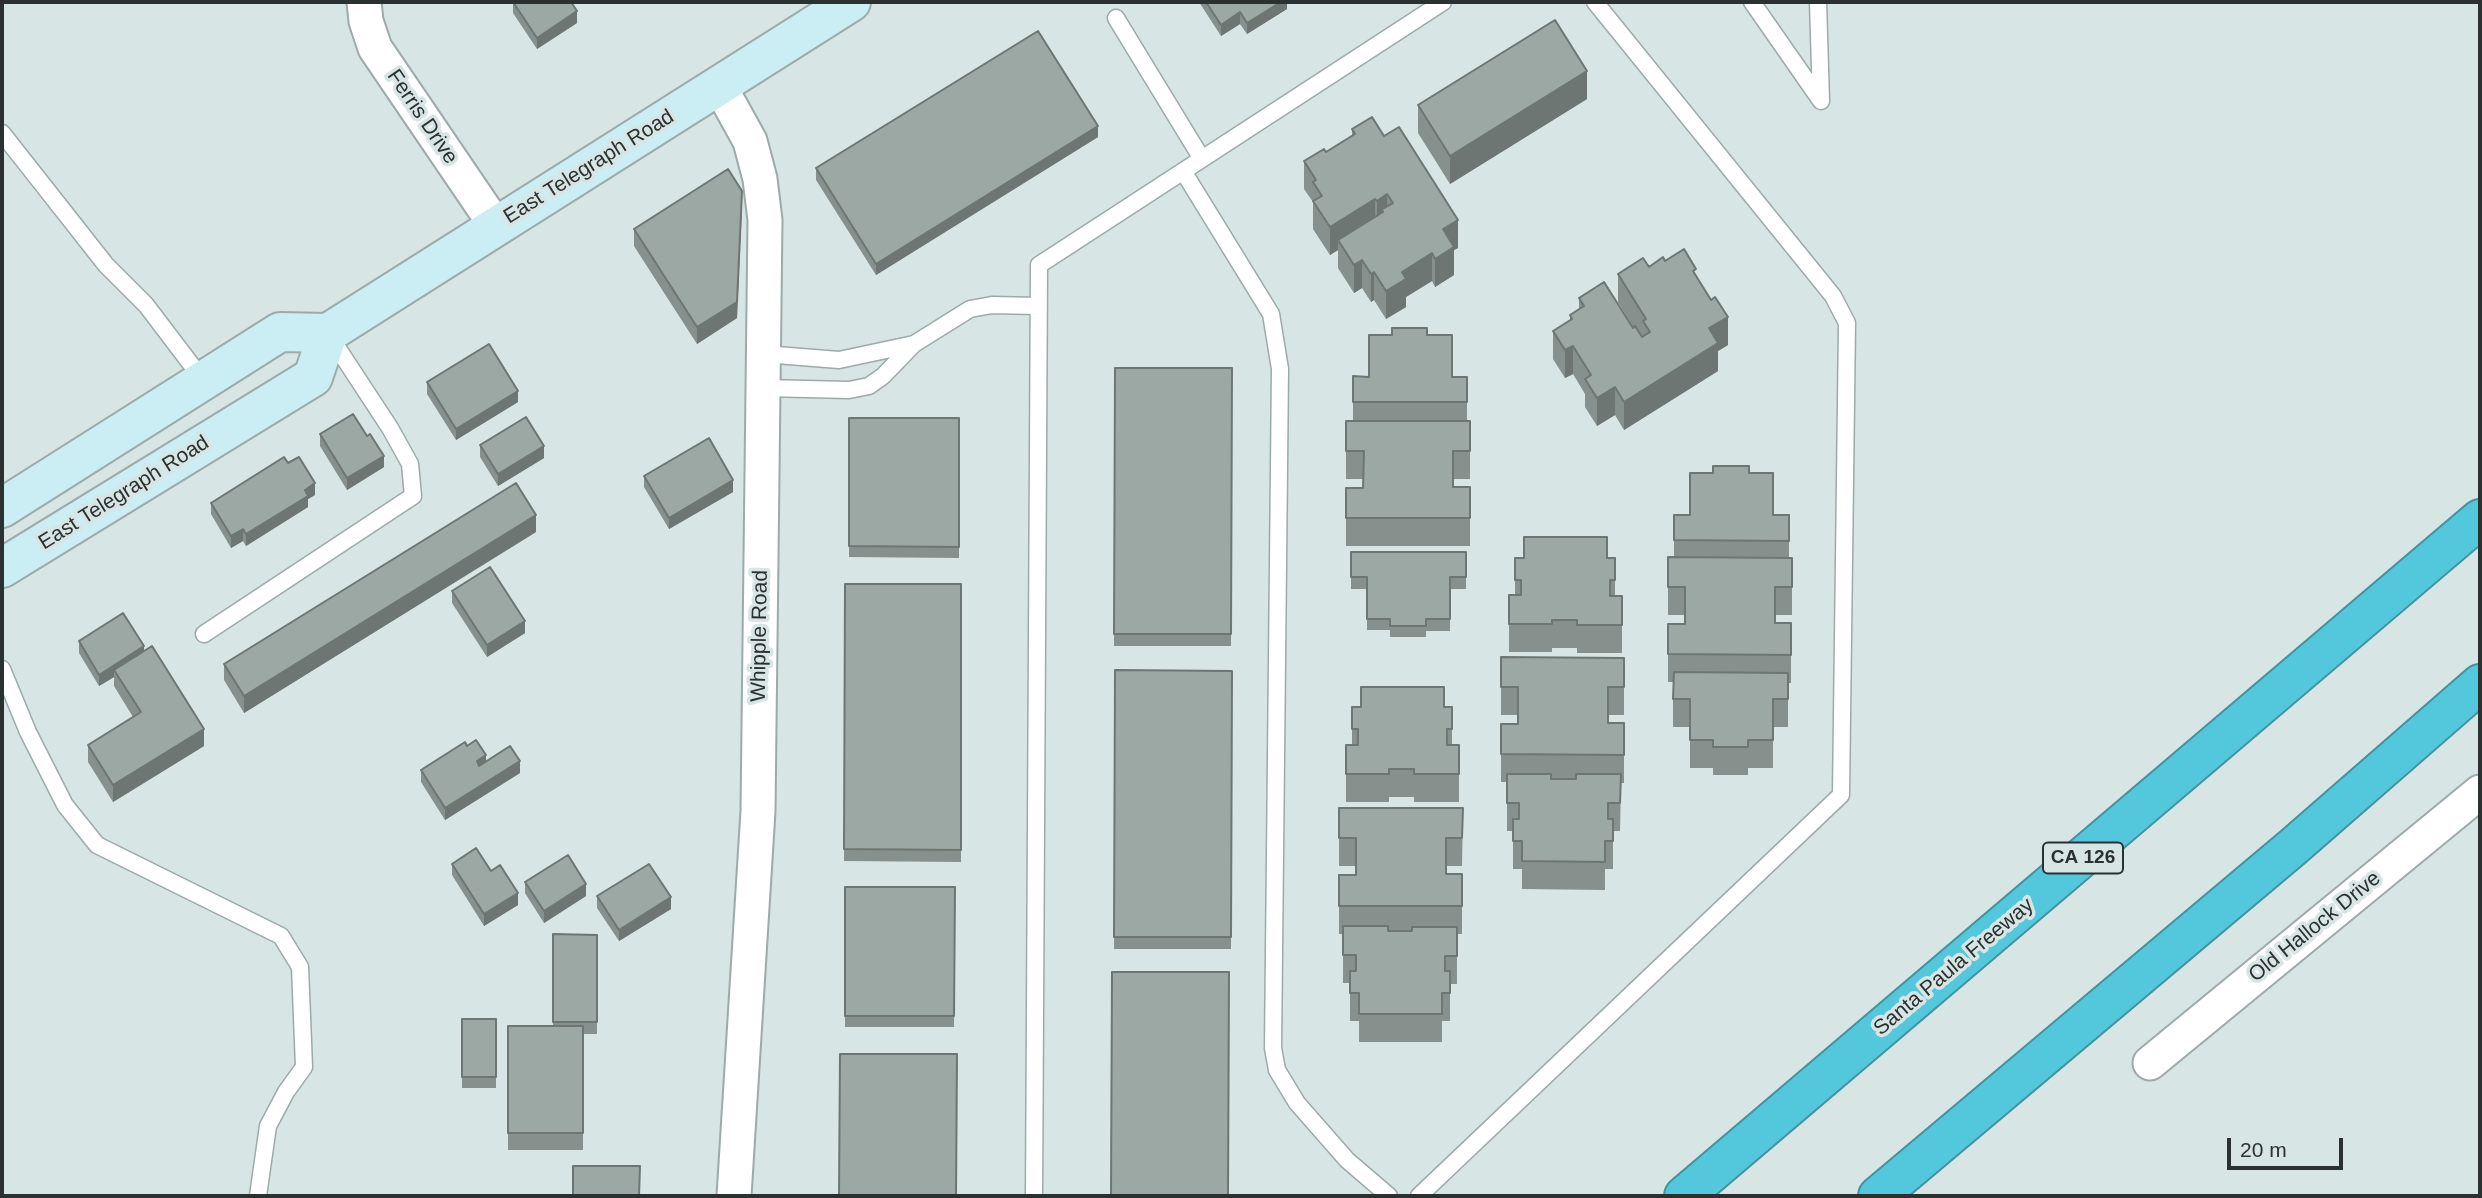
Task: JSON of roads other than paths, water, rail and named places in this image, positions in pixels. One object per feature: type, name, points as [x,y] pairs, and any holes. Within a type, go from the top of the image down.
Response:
[{"type":"highway","name":"Santa Paula Freeway","points":[[1684,1196],[2480,519]]},
{"type":"highway","points":[[1878,1196],[2293,847],[2480,684]]},
{"type":"main road","name":"East Telegraph Road","points":[[2,568],[313,377],[328,332],[851,2]]},
{"type":"main road","points":[[2,508],[280,332],[328,332]]},
{"type":"street","name":"Ferris Drive","points":[[363,2],[375,48],[496,226]]},
{"type":"street","name":"Whipple Road","points":[[719,85],[750,141],[760,179],[765,220],[758,811],[734,1196]]},
{"type":"street","name":"Old Hallock Drive","points":[[2150,1063],[2480,792]]},
{"type":"lane","points":[[1034,1196],[1039,265],[1443,2]]},
{"type":"lane","points":[[1419,1196],[1841,794],[1847,323],[1833,296],[1595,2]]},
{"type":"lane","points":[[1752,2],[1821,101],[1818,2]]},
{"type":"lane","points":[[1116,18],[1202,159]]},
{"type":"lane","points":[[2,133],[106,265],[146,305],[203,380]]},
{"type":"lane","points":[[1183,171],[1271,314],[1280,369],[1273,1034],[1277,1070],[1297,1103],[1347,1160],[1389,1196]]},
{"type":"lane","points":[[763,388],[849,390],[869,386],[883,376],[914,344],[970,309],[1038,306]]},
{"type":"lane","points":[[204,634],[413,496],[410,464],[328,332]]},
{"type":"lane","points":[[764,354],[839,360],[914,344]]},
{"type":"lane","points":[[2,670],[28,732],[65,806],[97,845],[281,936],[300,967],[304,1067],[286,1091],[268,1126],[258,1196]]}]
